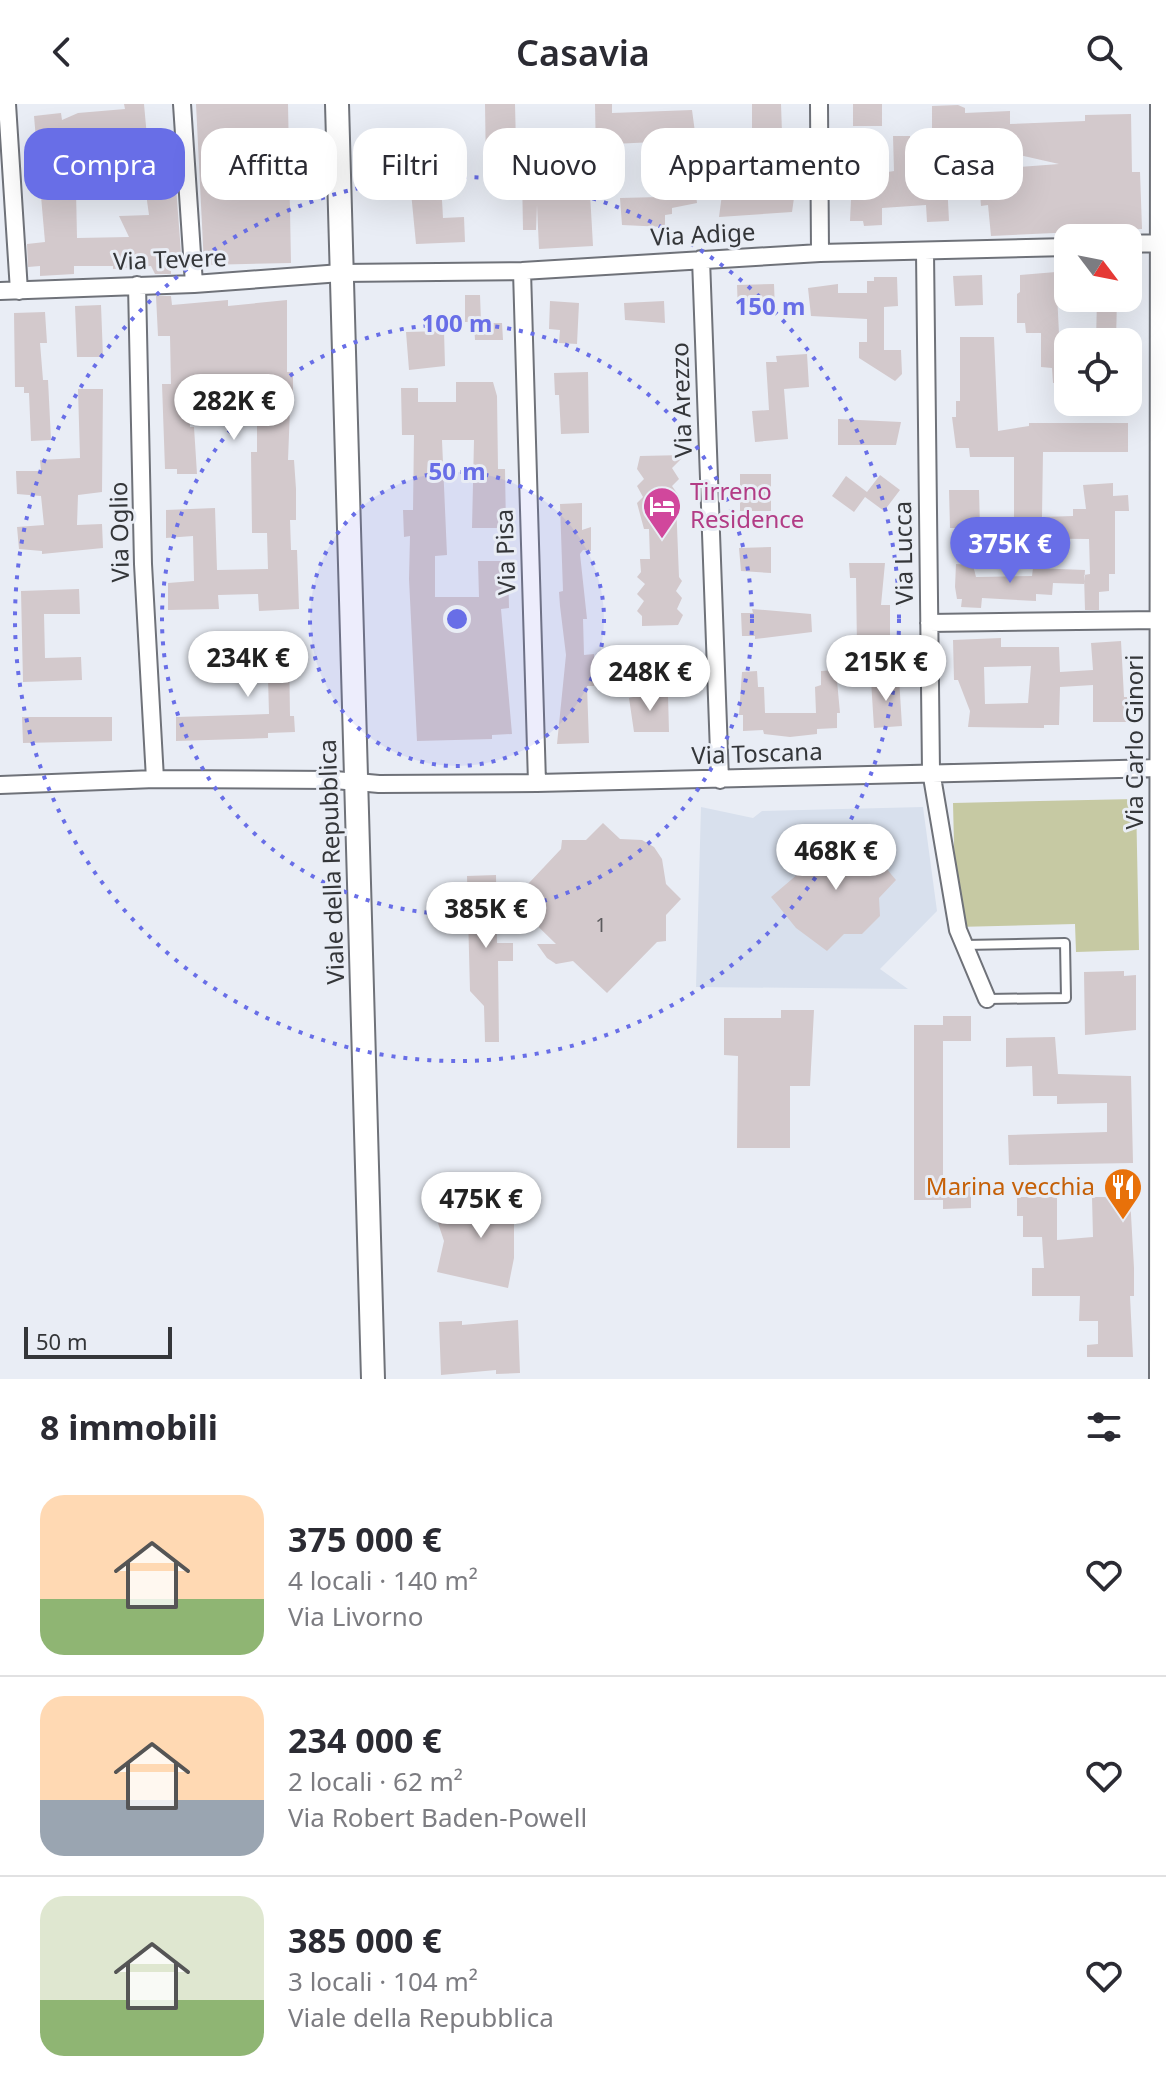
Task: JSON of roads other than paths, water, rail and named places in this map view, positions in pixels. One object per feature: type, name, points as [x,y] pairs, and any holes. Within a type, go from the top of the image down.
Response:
[{"type":"street","points":[[7,104],[19,291]]},
{"type":"street","points":[[182,104],[194,284]]},
{"type":"street","name":"Viale della Repubblica","points":[[337,104],[373,1379]]},
{"type":"street","points":[[819,104],[820,253]]},
{"type":"street","name":"Via Carlo Ginori","points":[[1158,1379],[1162,1301],[1159,620],[1161,112]]},
{"type":"street","points":[[1142,244],[1159,243]]},
{"type":"street","name":"Via Adige","points":[[341,273],[522,271],[820,253],[1054,247]]},
{"type":"street","name":"Via Lucca","points":[[925,252],[931,771],[948,888],[964,945],[987,999]]},
{"type":"street","name":"Via Arezzo","points":[[701,259],[720,780]]},
{"type":"street","name":"Via Pisa","points":[[522,271],[537,783]]},
{"type":"street","name":"Via Tevere","points":[[0,291],[194,284],[341,273]]},
{"type":"street","name":"Via Oglio","points":[[137,285],[143,564],[155,779]]},
{"type":"street","points":[[929,623],[1159,620]]},
{"type":"street","name":"Via Toscana","points":[[0,785],[155,779],[537,783],[720,780],[931,771],[1160,768]]},
{"type":"lane","name":"Via Lucca","points":[[964,945],[1065,943],[1066,998],[987,999]]},
{"type":"place","name":"Tirreno Residence","points":[[662,540]]},
{"type":"place","name":"Marina vecchia","points":[[1123,1221]]}]
